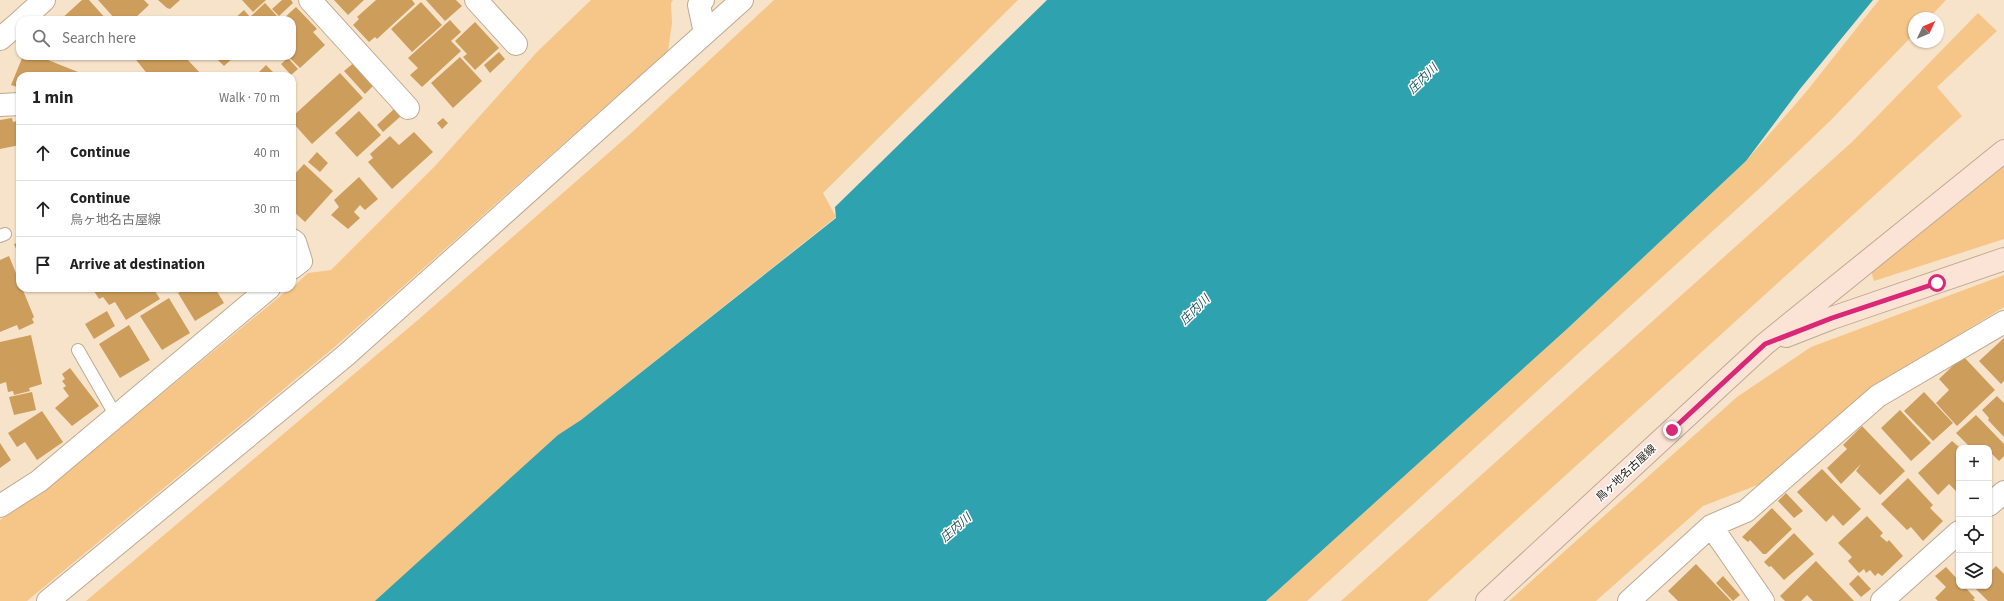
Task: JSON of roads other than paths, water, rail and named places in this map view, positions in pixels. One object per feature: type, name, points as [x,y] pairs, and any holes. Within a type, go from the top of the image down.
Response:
[{"type":"main road","name":"鳥ヶ地名古屋線","points":[[1487,601],[1765,344],[2004,151]]},
{"type":"main road","points":[[1765,344],[1832,318],[2004,259]]},
{"type":"street","points":[[26,16],[44,0]]},
{"type":"street","points":[[310,0],[408,108]]},
{"type":"street","points":[[476,0],[516,44]]},
{"type":"street","points":[[703,0],[699,6],[705,33]]},
{"type":"street","points":[[48,601],[345,356],[742,0]]},
{"type":"street","points":[[0,40],[16,26]]},
{"type":"street","points":[[0,105],[16,104]]},
{"type":"street","points":[[296,245],[301,261],[296,265]]},
{"type":"street","points":[[0,506],[38,481],[263,292]]},
{"type":"street","points":[[1629,601],[1711,526],[1746,511],[1878,396],[2004,322]]},
{"type":"street","points":[[1992,502],[2004,492]]},
{"type":"street","points":[[1711,526],[1763,601]]},
{"type":"street","points":[[1882,601],[1956,535]]},
{"type":"lane","points":[[78,350],[116,416]]},
{"type":"water","name":"庄内川","points":[[1047,0],[1873,0],[1800,89],[1746,161],[1567,329],[1266,601],[375,601],[558,435],[581,420],[836,218],[835,207]]}]
